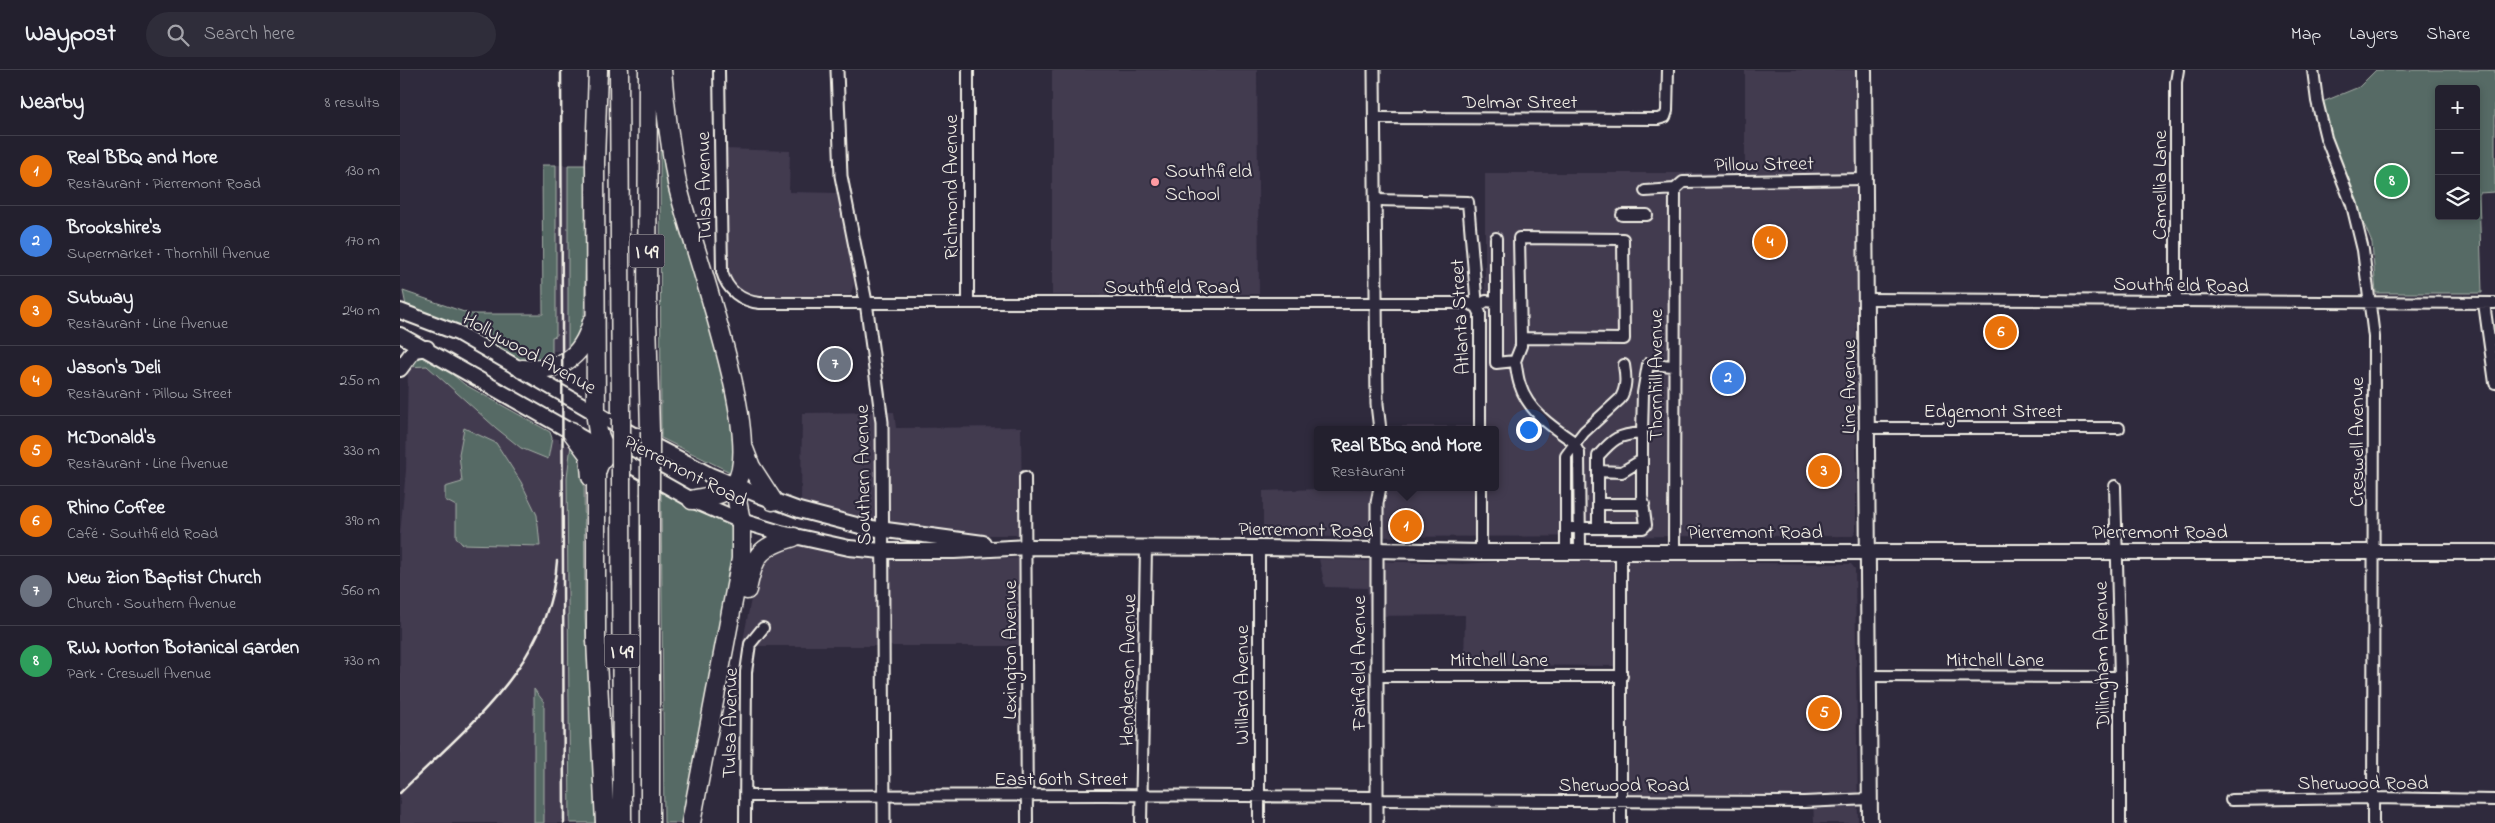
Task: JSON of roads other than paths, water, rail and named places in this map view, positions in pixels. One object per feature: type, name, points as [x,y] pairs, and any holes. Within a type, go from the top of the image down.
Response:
[{"type":"highway","points":[[598,70],[595,162],[596,412],[598,432],[606,452]]},
{"type":"highway","name":"I 49","points":[[619,70],[622,823]]},
{"type":"highway","name":"I 49","points":[[648,70],[647,317],[644,434],[650,495],[650,823]]},
{"type":"highway","points":[[662,70],[667,122],[677,184],[734,390],[742,446],[740,470],[734,486],[742,521],[738,578],[691,823]]},
{"type":"highway","points":[[522,369],[548,369],[568,360],[588,337],[595,312]]},
{"type":"highway","points":[[571,431],[589,455],[590,475],[596,484]]},
{"type":"highway","points":[[605,823],[596,639],[596,484],[598,464],[606,452],[615,444],[644,434]]},
{"type":"highway","points":[[742,446],[751,468],[773,501]]},
{"type":"highway","points":[[692,500],[724,491],[734,486]]},
{"type":"highway","points":[[712,713],[737,644],[751,569],[758,554],[772,543],[794,537]]},
{"type":"main road","name":"Line Avenue","points":[[1864,70],[1870,823]]},
{"type":"main road","name":"Hollywood Avenue","points":[[400,312],[434,322],[458,333],[596,412],[644,434]]},
{"type":"main road","points":[[400,335],[427,348],[606,452]]},
{"type":"main road","points":[[400,369],[414,350],[427,348]]},
{"type":"main road","name":"Pierremont Road","points":[[644,434],[734,486],[773,501],[830,518],[882,530],[1021,547]]},
{"type":"main road","name":"Pierremont Road","points":[[606,452],[692,500],[742,521],[794,537],[849,548],[882,551],[954,551],[1021,547],[1258,548],[1481,552],[2495,552]]},
{"type":"street","name":"Tulsa Avenue","points":[[719,70],[721,265],[728,287],[740,297]]},
{"type":"street","name":"Southern Avenue","points":[[837,70],[841,176],[866,302],[882,422],[884,823]]},
{"type":"street","name":"Richmond Avenue","points":[[968,70],[968,303]]},
{"type":"street","points":[[1374,70],[1377,404],[1380,426]]},
{"type":"street","name":"Delmar Street","points":[[1374,118],[1658,119],[1665,117],[1668,111],[1668,70]]},
{"type":"street","name":"Camellia Lane","points":[[2176,301],[2176,82],[2178,70]]},
{"type":"street","name":"Creswell Avenue","points":[[2313,70],[2317,101],[2326,138],[2352,205],[2360,235],[2374,337],[2373,823]]},
{"type":"street","name":"Pillow Street","points":[[1645,191],[1674,194],[1683,182],[1865,179]]},
{"type":"street","name":"Thornhill Avenue","points":[[1674,194],[1674,551]]},
{"type":"street","name":"Atlanta Street","points":[[1375,200],[1468,202],[1477,307],[1480,313],[1480,426]]},
{"type":"street","points":[[1622,216],[1647,215]]},
{"type":"street","points":[[1496,238],[1496,363],[1515,361]]},
{"type":"street","points":[[1521,338],[1624,339],[1623,239],[1519,238],[1521,338],[1522,346],[1515,361],[1520,384],[1528,402],[1541,417],[1574,443],[1579,453],[1580,529],[1573,551]]},
{"type":"street","name":"Southfield Road","points":[[740,297],[760,303],[1468,303],[1477,307]]},
{"type":"street","name":"Southfield Road","points":[[1867,299],[2495,303]]},
{"type":"street","points":[[1477,307],[1486,302],[1496,302]]},
{"type":"street","points":[[2484,303],[2495,383]]},
{"type":"street","points":[[1566,528],[1643,528],[1646,525],[1642,460],[1643,393],[1648,364],[1673,366]]},
{"type":"street","points":[[1573,551],[1566,528],[1566,456],[1574,443],[1624,393],[1626,380],[1624,365]]},
{"type":"street","points":[[1374,426],[1377,404]]},
{"type":"street","name":"Edgemont Street","points":[[1868,428],[2119,428]]},
{"type":"street","points":[[1598,528],[1598,456],[1612,441],[1622,434],[1642,433]]},
{"type":"street","points":[[1598,471],[1622,472],[1642,460]]},
{"type":"street","name":"Lexington Avenue","points":[[1025,477],[1021,547],[1027,823]]},
{"type":"street","name":"Dillingham Avenue","points":[[2115,486],[2120,677],[2120,823]]},
{"type":"street","name":"Fairfield Avenue","points":[[1375,491],[1377,503]]},
{"type":"street","name":"Fairfield Avenue","points":[[1377,823],[1376,550],[1377,503],[1379,491]]},
{"type":"street","points":[[1480,491],[1481,552]]},
{"type":"street","points":[[1598,504],[1644,504]]},
{"type":"street","name":"Henderson Avenue","points":[[1141,823],[1146,548]]},
{"type":"street","name":"Willard Avenue","points":[[1258,548],[1259,823]]},
{"type":"street","points":[[1621,551],[1621,823]]},
{"type":"street","name":"Tulsa Avenue","points":[[745,823],[746,672],[750,644],[762,628]]},
{"type":"street","name":"Mitchell Lane","points":[[1377,676],[1622,676]]},
{"type":"street","name":"Mitchell Lane","points":[[1869,676],[2120,677]]},
{"type":"street","name":"East 60th Street","points":[[745,796],[1142,795],[1377,798]]},
{"type":"street","name":"Sherwood Road","points":[[1377,798],[1810,802],[1870,799]]},
{"type":"street","name":"Sherwood Road","points":[[2231,800],[2373,798],[2495,800]]},
{"type":"railway","points":[[561,70],[564,823]]},
{"type":"railway","points":[[400,793],[478,717],[522,662],[539,632],[551,598],[557,561]]},
{"type":"place","name":"R.W. Norton Botanical Garden","points":[[2392,181]]},
{"type":"place","name":"Southfield School","points":[[1155,182]]},
{"type":"place","name":"Jason's Deli","points":[[1770,242]]},
{"type":"place","name":"Rhino Coffee","points":[[2001,332]]},
{"type":"place","name":"New Zion Baptist Church","points":[[835,364]]},
{"type":"place","name":"Brookshire's","points":[[1728,378]]},
{"type":"place","name":"Subway","points":[[1824,471]]},
{"type":"place","name":"Real BBQ and More","points":[[1406,526]]},
{"type":"place","name":"McDonald's","points":[[1824,713]]}]
